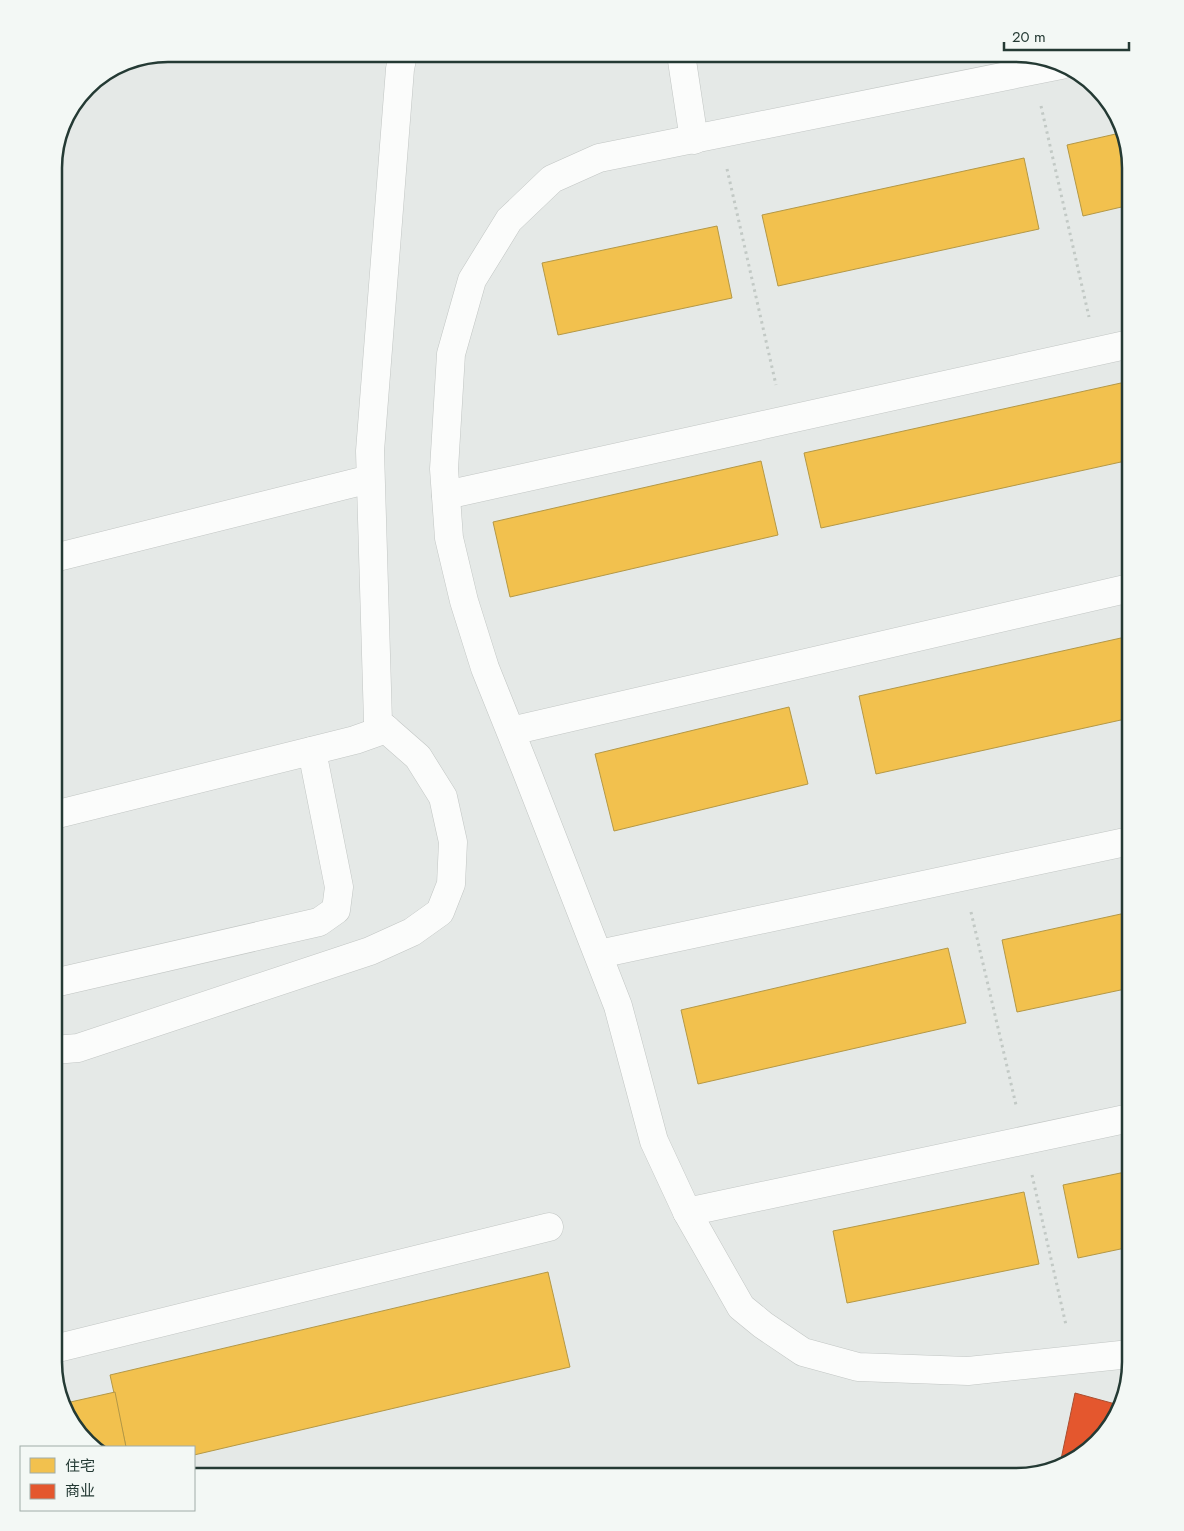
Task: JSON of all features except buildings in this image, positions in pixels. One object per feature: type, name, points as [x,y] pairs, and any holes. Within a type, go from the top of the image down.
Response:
[{"type":"street","points":[[63,1049],[78,1048],[370,951],[412,932],[440,912],[451,884],[453,842],[443,797],[418,757],[378,722],[370,441],[401,63]]},
{"type":"street","points":[[684,63],[706,137]]},
{"type":"street","points":[[1048,68],[599,158],[552,179],[509,220],[472,280],[452,354],[444,469],[449,538],[464,601],[485,668],[618,1006],[654,1141],[687,1212],[741,1307],[763,1325],[803,1352],[858,1367],[968,1371],[1122,1355]]},
{"type":"street","points":[[446,494],[1122,346]]},
{"type":"street","points":[[63,556],[370,479]]},
{"type":"street","points":[[510,730],[1122,590]]},
{"type":"street","points":[[63,813],[355,740],[386,729]]},
{"type":"street","points":[[63,981],[319,922],[336,910],[339,887],[312,751]]},
{"type":"street","points":[[599,954],[1122,843]]},
{"type":"street","points":[[687,1212],[1122,1120]]},
{"type":"street","points":[[63,1347],[549,1227]]},
{"type":"path","points":[[1033,71],[1096,351]]},
{"type":"path","points":[[706,137],[784,420]]},
{"type":"path","points":[[963,877],[1074,1361]]}]
